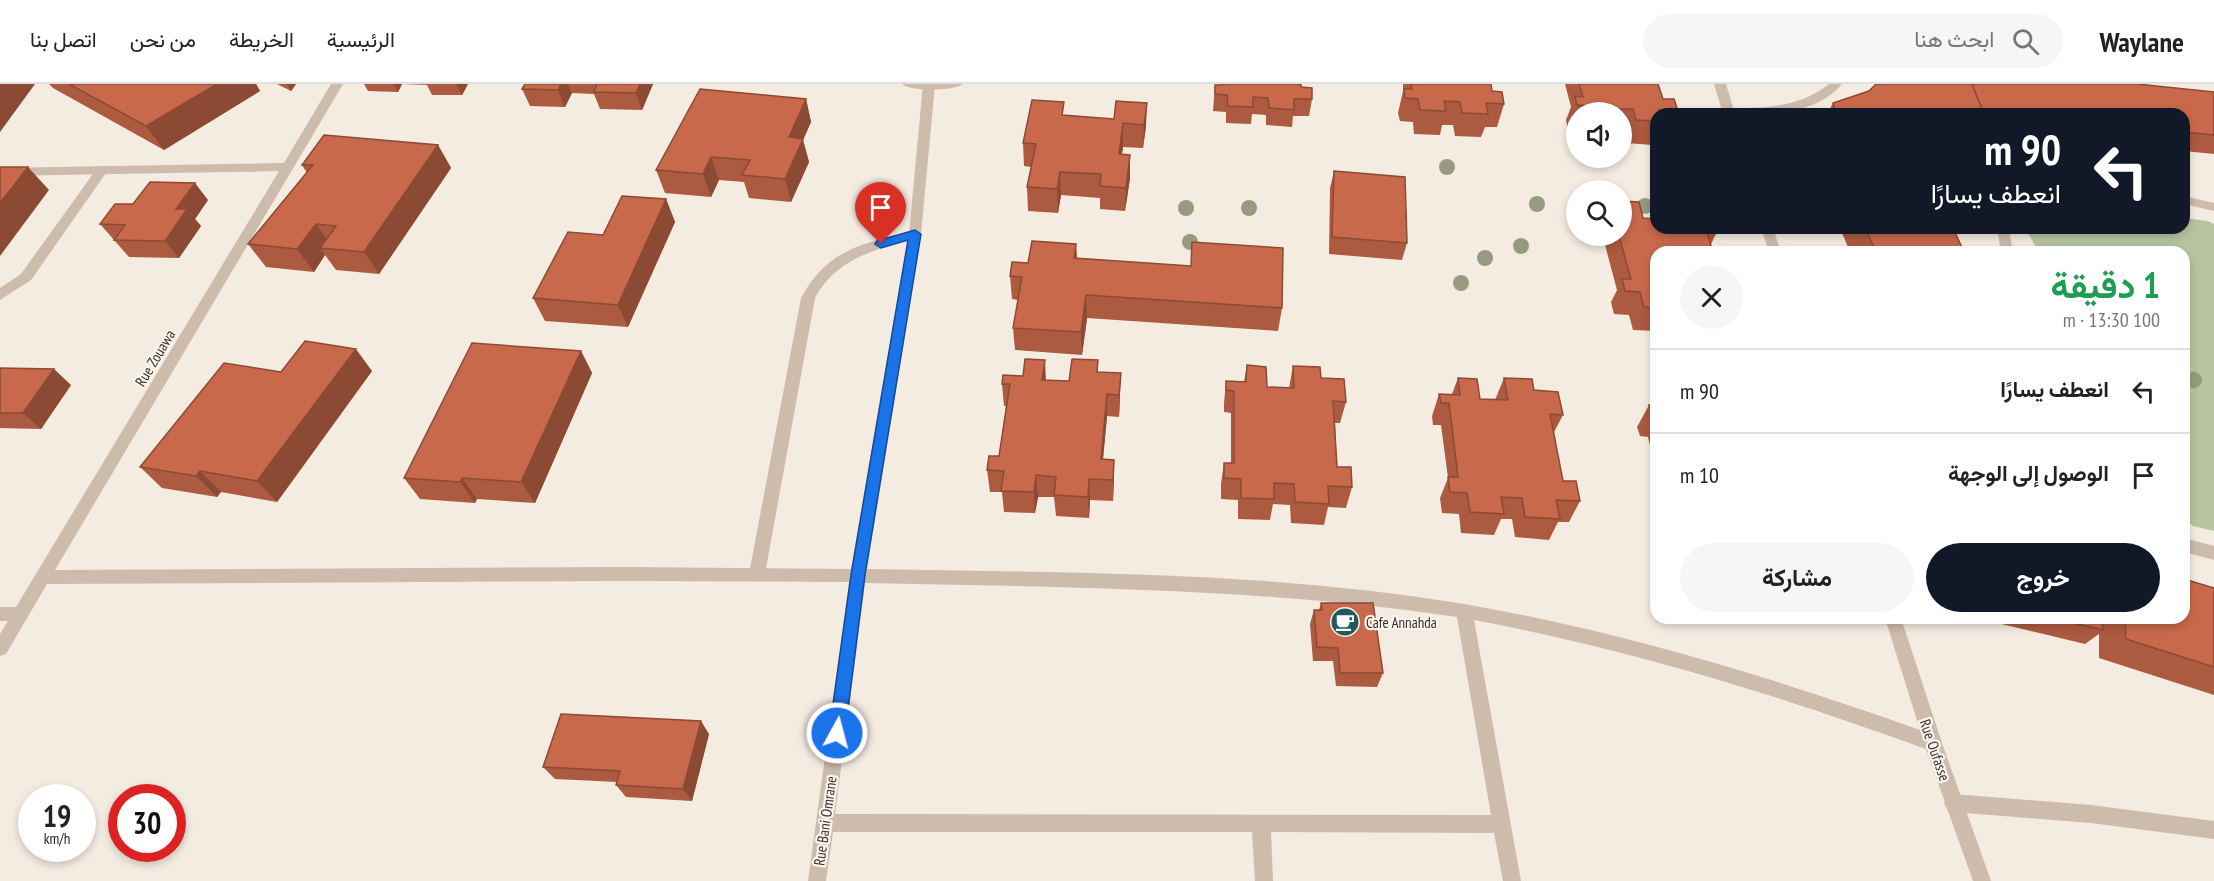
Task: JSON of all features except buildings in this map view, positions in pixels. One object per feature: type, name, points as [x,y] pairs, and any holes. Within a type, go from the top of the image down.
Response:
[{"type":"street","name":"Rue Zouawa","points":[[0,649],[337,84]]},
{"type":"street","points":[[908,84],[957,84]]},
{"type":"street","points":[[1719,84],[1727,108]]},
{"type":"street","points":[[1793,108],[1826,94],[1836,84]]},
{"type":"street","name":"Rue Bani Omrane","points":[[817,881],[858,575],[915,234],[929,85]]},
{"type":"street","points":[[0,172],[287,167]]},
{"type":"street","points":[[0,295],[26,277],[102,170]]},
{"type":"street","points":[[2190,201],[2214,207]]},
{"type":"street","points":[[757,574],[808,298],[815,282],[827,268],[844,257],[915,234]]},
{"type":"street","points":[[2190,547],[2214,553]]},
{"type":"street","points":[[44,577],[858,575],[1102,581],[1293,590],[1464,611],[1597,638],[1716,668],[1829,704],[1933,743]]},
{"type":"street","points":[[1464,611],[1512,881]]},
{"type":"street","points":[[0,614],[22,614]]},
{"type":"street","name":"Rue Oufasse","points":[[1895,624],[1953,803],[1982,881]]},
{"type":"street","points":[[1953,803],[2091,814],[2214,830]]},
{"type":"street","points":[[825,823],[1501,824]]},
{"type":"street","points":[[1261,823],[1264,881]]},
{"type":"green space","points":[[2190,219],[2214,224],[2214,531],[2190,523],[2190,246],[2036,246],[2029,234],[2190,234]]},
{"type":"place","name":"Cafe Annahda","points":[[1345,622]]},
{"type":"route","points":[[837,733],[858,575],[915,234],[881,244]]}]
